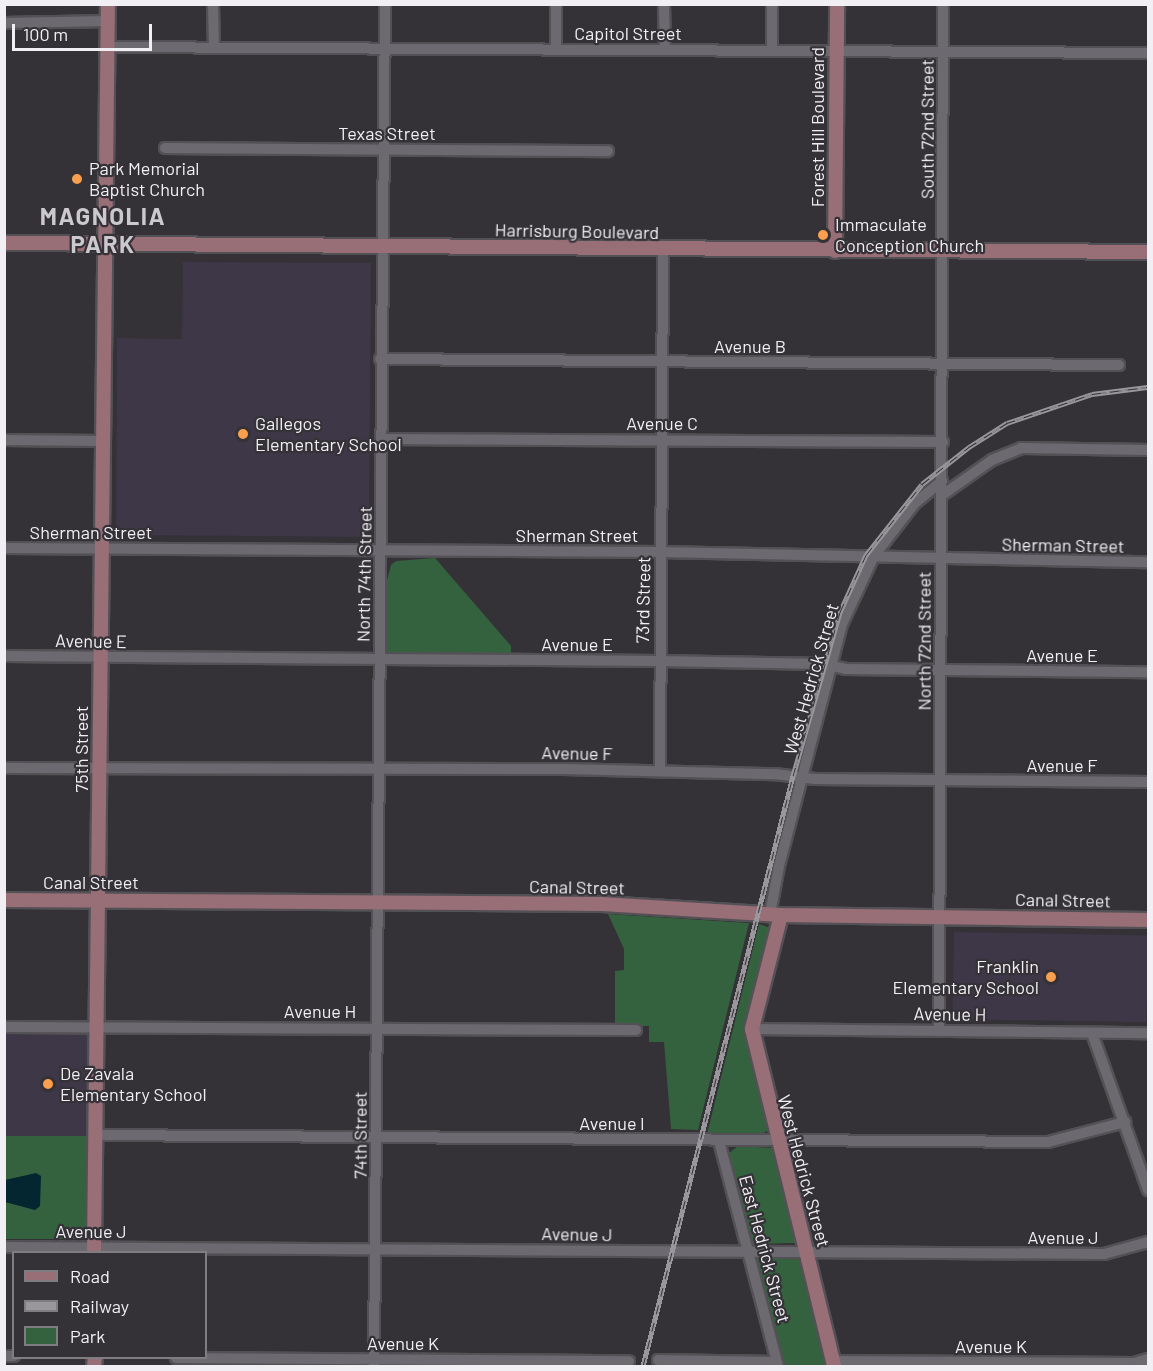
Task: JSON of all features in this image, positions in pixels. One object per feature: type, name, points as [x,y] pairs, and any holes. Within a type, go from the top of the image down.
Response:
[{"type":"main road","name":"75th Street","points":[[94,1250],[99,1028],[101,441],[107,245],[108,4]]},
{"type":"main road","name":"Forest Hill Boulevard","points":[[835,251],[837,4]]},
{"type":"main road","name":"Harrisburg Boulevard","points":[[4,243],[663,250],[1149,252]]},
{"type":"main road","name":"Canal Street","points":[[4,900],[602,904],[776,915],[1149,920]]},
{"type":"main road","name":"West Hedrick Street","points":[[776,915],[752,1029],[833,1364]]},
{"type":"street","points":[[213,4],[213,47]]},
{"type":"street","name":"North 74th Street","points":[[377,903],[383,551],[381,246],[385,4]]},
{"type":"street","points":[[556,4],[556,49]]},
{"type":"street","points":[[664,4],[664,50]]},
{"type":"street","points":[[772,4],[772,49]]},
{"type":"street","name":"South 72nd Street","points":[[942,7],[944,52],[942,251]]},
{"type":"street","points":[[4,23],[108,21]]},
{"type":"street","name":"Capitol Street","points":[[108,47],[383,50],[836,49],[1149,53]]},
{"type":"street","name":"Texas Street","points":[[165,148],[608,151]]},
{"type":"street","name":"73rd Street","points":[[660,771],[663,250]]},
{"type":"street","name":"North 72nd Street","points":[[939,1031],[942,251]]},
{"type":"street","name":"Avenue B","points":[[381,358],[1119,365]]},
{"type":"street","name":"Avenue C","points":[[382,439],[943,442]]},
{"type":"street","points":[[4,440],[101,441]]},
{"type":"street","points":[[941,496],[992,460],[1021,447],[1149,450]]},
{"type":"street","name":"West Hedrick Street","points":[[776,915],[803,777],[842,624],[874,556],[915,502],[942,481]]},
{"type":"street","name":"Sherman Street","points":[[4,548],[660,552],[874,556],[940,560],[1149,562]]},
{"type":"street","name":"Avenue E","points":[[4,656],[659,661],[940,671],[1149,672]]},
{"type":"street","name":"Avenue F","points":[[4,768],[660,771],[803,777],[1149,782]]},
{"type":"street","name":"74th Street","points":[[374,1363],[377,903]]},
{"type":"street","name":"Avenue H","points":[[4,1027],[636,1030]]},
{"type":"street","name":"Avenue H","points":[[752,1029],[1149,1033]]},
{"type":"street","points":[[1092,1033],[1149,1190]]},
{"type":"street","name":"Avenue I","points":[[96,1135],[1048,1142],[1125,1122]]},
{"type":"street","name":"East Hedrick Street","points":[[719,1141],[777,1364]]},
{"type":"street","name":"Avenue J","points":[[4,1247],[94,1250],[376,1248],[1104,1254],[1149,1242]]},
{"type":"street","name":"Avenue K","points":[[207,1359],[374,1363],[629,1361]]},
{"type":"street","name":"Avenue K","points":[[833,1364],[1134,1364],[1149,1359]]},
{"type":"street","points":[[658,1360],[777,1364]]},
{"type":"shaded area","name":"Gallegos Elementary School","points":[[183,262],[371,263],[369,531],[362,537],[122,535],[116,529],[117,338],[182,339]]},
{"type":"shaded area","name":"Franklin Elementary School","points":[[954,932],[1148,935],[1146,1022],[952,1019]]},
{"type":"shaded area","name":"De Zavala Elementary School","points":[[5,1030],[91,1032],[89,1137],[4,1136]]},
{"type":"green space","points":[[435,558],[511,646],[511,655],[386,653],[386,584],[391,565],[396,561]]},
{"type":"green space","points":[[608,914],[749,923],[698,1130],[671,1129],[664,1042],[649,1042],[649,1026],[615,1026],[615,971],[624,970],[624,949]]},
{"type":"green space","points":[[759,924],[773,929],[751,1016],[770,1129],[762,1134],[707,1134]]},
{"type":"green space","points":[[5,1136],[91,1136],[91,1239],[5,1239]]},
{"type":"green space","points":[[738,1146],[774,1148],[798,1238],[795,1243],[754,1244],[748,1240],[729,1153]]},
{"type":"green space","points":[[793,1256],[805,1261],[829,1366],[782,1366],[755,1264],[760,1257]]},
{"type":"water","points":[[36,1173],[41,1176],[40,1206],[35,1210],[5,1202],[5,1180]]},
{"type":"railway","points":[[643,1366],[793,776],[840,612],[866,555],[922,484],[969,447],[1007,423],[1092,394],[1148,387]]},
{"type":"place","name":"Park Memorial Baptist Church","points":[[77,179]]},
{"type":"place","name":"Immaculate Conception Church","points":[[823,235]]},
{"type":"place","name":"Gallegos Elementary School","points":[[243,434]]},
{"type":"place","name":"Franklin Elementary School","points":[[1051,977]]},
{"type":"place","name":"De Zavala Elementary School","points":[[48,1084]]},
{"type":"district","name":"MAGNOLIA PARK","points":[[103,230]]}]
